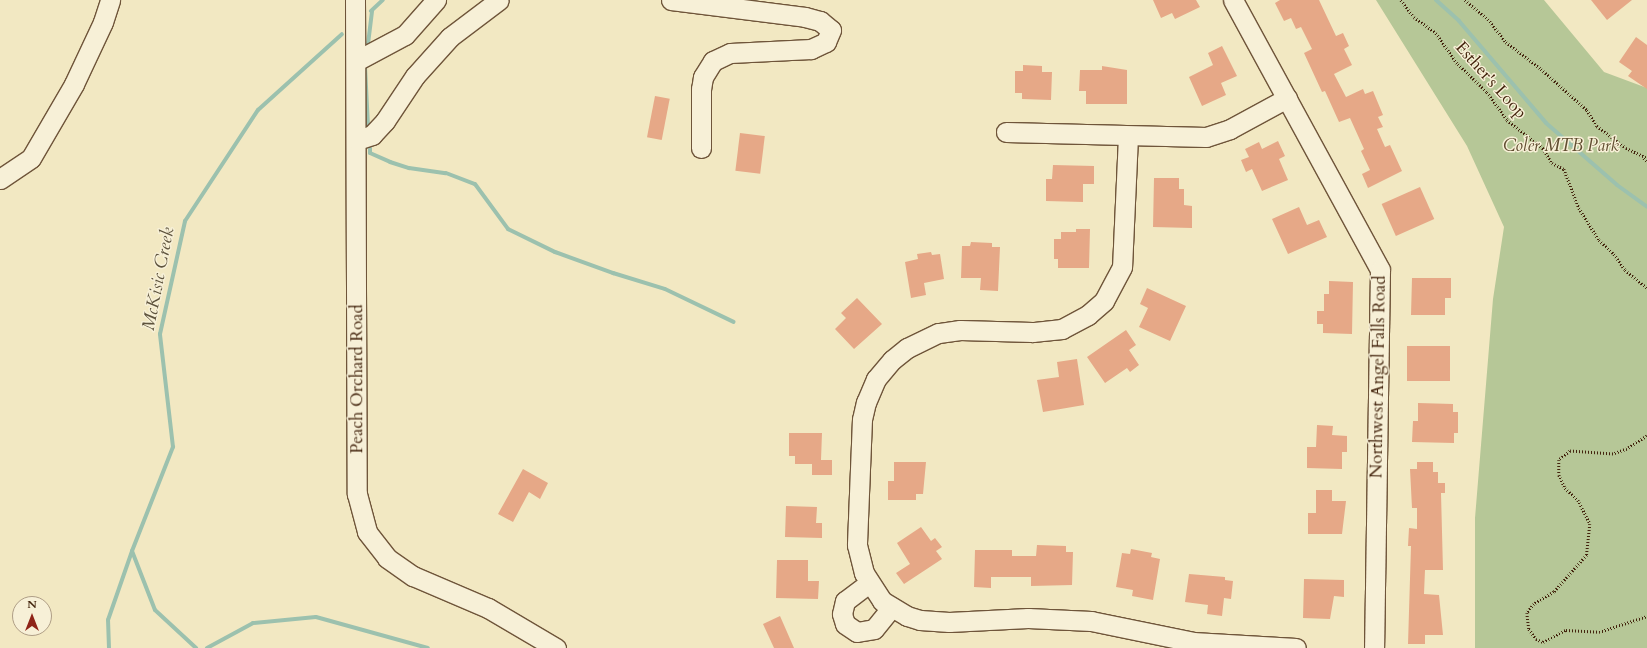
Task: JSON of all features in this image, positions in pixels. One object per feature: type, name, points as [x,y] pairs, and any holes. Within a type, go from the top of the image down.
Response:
[{"type":"street","points":[[0,179],[31,158],[74,84],[103,22],[110,0]]},
{"type":"street","name":"Peach Orchard Road","points":[[355,0],[357,494],[367,532],[387,558],[413,576],[493,611],[556,648]]},
{"type":"street","points":[[356,61],[405,35],[436,0]]},
{"type":"street","points":[[356,140],[372,135],[385,121],[415,76],[450,37],[499,0]]},
{"type":"street","points":[[671,0],[805,17],[820,21],[831,30],[826,42],[811,49],[730,53],[713,61],[703,77],[701,89],[701,148]]},
{"type":"street","name":"Northwest Angel Falls Road","points":[[1233,0],[1380,270],[1374,648]]},
{"type":"street","points":[[1006,132],[1206,137],[1218,134],[1287,98]]},
{"type":"street","points":[[1128,136],[1122,267],[1104,301],[1088,316],[1062,329],[1032,332],[960,330],[938,333],[907,348],[892,360],[876,379],[866,402],[862,418],[857,546],[869,583],[882,601],[920,620],[950,622],[1028,618],[1091,621],[1193,642],[1296,648]]},
{"type":"street","points":[[869,583],[845,601],[842,614],[845,624],[857,632],[874,629],[892,607]]},
{"type":"path","name":"Esther's Loop","points":[[1402,0],[1414,17],[1436,33],[1458,64],[1487,92],[1507,120],[1543,148],[1552,163],[1564,169],[1579,208],[1599,240],[1614,254],[1625,270],[1647,288]]},
{"type":"path","points":[[1466,0],[1488,19],[1506,42],[1541,69],[1587,110],[1596,126],[1647,162]]},
{"type":"path","points":[[1647,436],[1627,449],[1613,454],[1570,451],[1560,460],[1559,475],[1565,488],[1578,500],[1590,524],[1587,555],[1559,587],[1534,604],[1527,614],[1529,629],[1536,639],[1543,642],[1566,630],[1599,632],[1647,616]]},
{"type":"green space","name":"Coler MTB Park","points":[[1376,0],[1544,0],[1604,72],[1647,88],[1647,648],[1475,648],[1475,518],[1493,299],[1504,227],[1467,146]]},
{"type":"building","points":[[1153,0],[1196,0],[1200,7],[1175,19],[1172,13],[1161,18]]},
{"type":"building","points":[[1280,0],[1319,0],[1336,36],[1343,33],[1349,46],[1344,49],[1352,65],[1334,74],[1346,97],[1363,89],[1365,94],[1373,91],[1383,115],[1378,117],[1383,127],[1377,129],[1385,147],[1390,145],[1402,171],[1368,188],[1362,174],[1370,170],[1361,151],[1364,149],[1350,118],[1339,122],[1325,91],[1322,92],[1304,53],[1312,49],[1301,27],[1296,29],[1291,18],[1284,21],[1275,3]]},
{"type":"building","points":[[1591,0],[1632,0],[1607,20]]},
{"type":"building","points":[[1636,37],[1647,45],[1647,89],[1628,76],[1632,71],[1619,62]]},
{"type":"building","points":[[1222,46],[1237,76],[1221,83],[1226,95],[1202,106],[1189,77],[1213,65],[1208,53]]},
{"type":"building","points":[[1023,65],[1042,66],[1042,72],[1052,72],[1051,100],[1022,99],[1022,93],[1015,93],[1015,71],[1023,71]]},
{"type":"building","points":[[1102,66],[1127,70],[1127,104],[1086,104],[1086,91],[1079,91],[1080,70],[1102,70]]},
{"type":"building","points":[[655,96],[670,99],[662,140],[647,137]]},
{"type":"building","points":[[740,133],[765,136],[760,174],[735,171]]},
{"type":"building","points":[[1278,141],[1285,156],[1279,159],[1288,180],[1262,191],[1252,169],[1246,172],[1241,160],[1249,157],[1245,149],[1259,142],[1262,149]]},
{"type":"building","points":[[1053,165],[1094,166],[1094,184],[1083,184],[1083,202],[1046,201],[1046,179],[1052,179]]},
{"type":"building","points":[[1154,178],[1179,178],[1179,189],[1184,189],[1184,205],[1192,206],[1192,228],[1153,227]]},
{"type":"building","points":[[1420,187],[1434,219],[1396,236],[1382,204]]},
{"type":"building","points":[[1299,207],[1307,225],[1319,220],[1327,237],[1288,254],[1272,219]]},
{"type":"building","points":[[1076,229],[1090,229],[1089,268],[1058,268],[1058,259],[1054,259],[1054,239],[1061,239],[1061,232],[1076,232]]},
{"type":"building","points":[[971,242],[992,243],[992,247],[1000,247],[998,291],[980,290],[981,278],[961,278],[962,246],[970,246]]},
{"type":"building","points":[[931,252],[932,255],[940,254],[944,279],[924,283],[926,295],[911,298],[905,262],[918,259],[917,254]]},
{"type":"building","points":[[1412,278],[1451,278],[1451,298],[1445,298],[1445,315],[1411,315]]},
{"type":"building","points":[[1329,281],[1353,282],[1352,334],[1323,333],[1323,324],[1317,324],[1317,311],[1324,311],[1324,294],[1329,294]]},
{"type":"building","points":[[1147,288],[1186,306],[1170,341],[1139,327],[1148,308],[1140,304]]},
{"type":"building","points":[[857,298],[882,324],[854,349],[835,329],[846,318],[841,313]]},
{"type":"building","points":[[1126,330],[1136,345],[1129,350],[1139,365],[1130,372],[1127,368],[1105,383],[1087,357]]},
{"type":"building","points":[[1407,346],[1450,346],[1450,381],[1407,381]]},
{"type":"building","points":[[1077,359],[1084,405],[1043,412],[1037,380],[1059,377],[1057,362]]},
{"type":"building","points":[[1418,403],[1453,404],[1453,412],[1458,412],[1458,433],[1454,433],[1454,443],[1412,442],[1413,421],[1418,421]]},
{"type":"building","points":[[1317,425],[1333,426],[1332,435],[1347,436],[1347,452],[1342,452],[1342,469],[1307,468],[1307,447],[1316,447]]},
{"type":"building","points":[[789,433],[822,433],[821,460],[832,460],[832,475],[812,475],[812,464],[795,464],[795,456],[789,456]]},
{"type":"building","points":[[894,462],[926,462],[923,494],[916,494],[916,500],[888,500],[888,481],[894,481]]},
{"type":"building","points":[[1417,462],[1433,462],[1433,472],[1438,472],[1438,483],[1445,483],[1445,493],[1441,493],[1443,570],[1425,570],[1424,594],[1439,595],[1443,635],[1425,635],[1425,644],[1408,644],[1411,546],[1408,546],[1409,528],[1417,529],[1417,508],[1412,508],[1410,469],[1417,469]]},
{"type":"building","points":[[523,469],[548,483],[540,499],[529,492],[513,522],[498,514]]},
{"type":"building","points":[[1316,490],[1332,490],[1332,501],[1346,501],[1342,534],[1308,534],[1308,513],[1316,513]]},
{"type":"building","points":[[786,506],[817,507],[816,523],[822,523],[822,538],[785,537]]},
{"type":"building","points":[[921,527],[931,541],[935,538],[942,547],[936,551],[942,559],[904,584],[896,573],[910,564],[897,543]]},
{"type":"building","points":[[1037,545],[1066,546],[1066,552],[1073,552],[1072,585],[1031,586],[1031,577],[991,577],[991,588],[974,587],[975,550],[1012,550],[1012,556],[1036,556]]},
{"type":"building","points":[[1131,549],[1152,553],[1151,557],[1160,559],[1153,600],[1132,596],[1133,590],[1116,587],[1122,553],[1130,554]]},
{"type":"building","points":[[777,560],[808,560],[808,581],[819,581],[818,599],[776,598]]},
{"type":"building","points":[[1189,574],[1225,577],[1225,580],[1233,581],[1231,599],[1224,598],[1222,616],[1207,614],[1208,605],[1185,602]]},
{"type":"building","points":[[1304,579],[1344,580],[1344,597],[1334,596],[1330,619],[1303,618]]},
{"type":"building","points":[[780,616],[794,648],[774,648],[763,624]]},
{"type":"waterway","name":"McKisic Creek","points":[[371,11],[383,0]]},
{"type":"waterway","points":[[1436,0],[1459,21],[1546,123],[1617,185],[1647,207]]},
{"type":"waterway","points":[[368,44],[372,11]]},
{"type":"waterway","name":"McKisic Creek","points":[[109,648],[108,620],[132,551],[173,447],[160,334],[185,221],[258,110],[342,34]]},
{"type":"waterway","points":[[365,67],[368,126]]},
{"type":"waterway","points":[[370,148],[370,153],[390,162],[409,168],[446,173],[475,184],[508,229],[555,252],[613,273],[665,289],[734,322]]},
{"type":"waterway","points":[[132,551],[155,610],[196,648]]},
{"type":"waterway","points":[[207,648],[253,623],[316,617],[428,648]]}]
